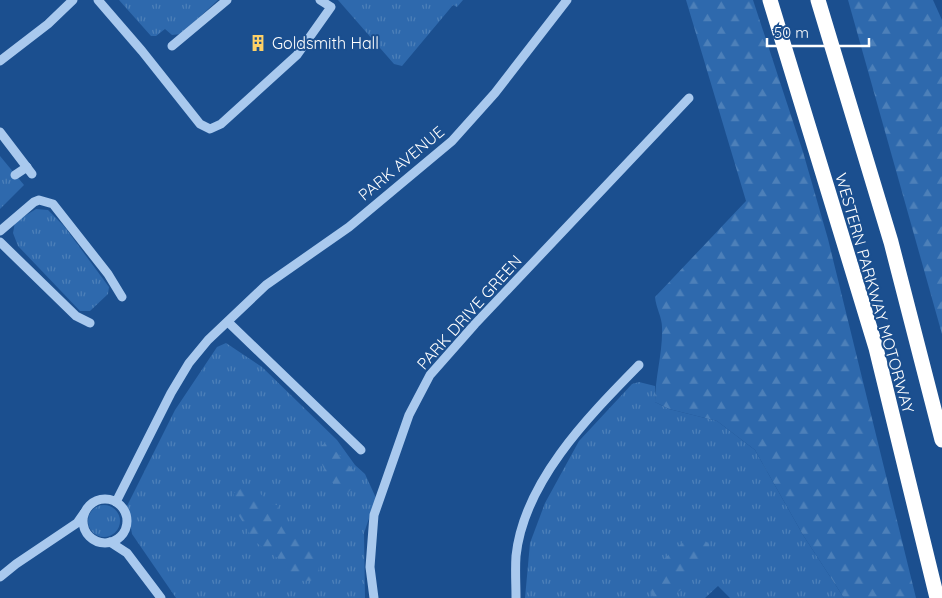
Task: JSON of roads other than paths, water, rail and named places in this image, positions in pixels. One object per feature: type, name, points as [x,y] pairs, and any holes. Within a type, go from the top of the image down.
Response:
[{"type":"highway","name":"WESTERN PARKWAY MOTORWAY","points":[[770,0],[876,348],[937,598]]},
{"type":"highway","name":"WESTERN PARKWAY MOTORWAY","points":[[818,0],[891,242],[942,440]]},
{"type":"street","points":[[0,61],[48,24],[73,0]]},
{"type":"street","points":[[98,0],[142,51],[200,124],[210,129],[221,124],[297,55],[331,7],[320,0]]},
{"type":"street","points":[[172,46],[227,0]]},
{"type":"street","name":"PARK AVENUE","points":[[116,502],[166,401],[189,364],[208,340],[266,285],[349,227],[452,141],[495,93],[567,0]]},
{"type":"street","name":"PARK DRIVE GREEN","points":[[374,598],[370,567],[374,515],[409,415],[430,375],[475,324],[689,98]]},
{"type":"street","points":[[0,132],[30,170],[15,175]]},
{"type":"street","points":[[0,231],[34,202],[39,200],[53,204],[108,274],[122,297]]},
{"type":"street","points":[[0,242],[76,316],[90,323]]},
{"type":"street","points":[[228,322],[361,450]]},
{"type":"street","points":[[516,598],[516,555],[525,519],[548,470],[576,430],[639,365]]},
{"type":"street","points":[[0,577],[77,523],[95,501],[110,499],[116,502],[126,513],[127,520],[122,535],[110,542]]},
{"type":"street","points":[[85,511],[83,525],[90,537],[96,541],[110,542],[127,553],[161,598]]},
{"type":"place","name":"Goldsmith Hall","points":[[258,43]]}]
